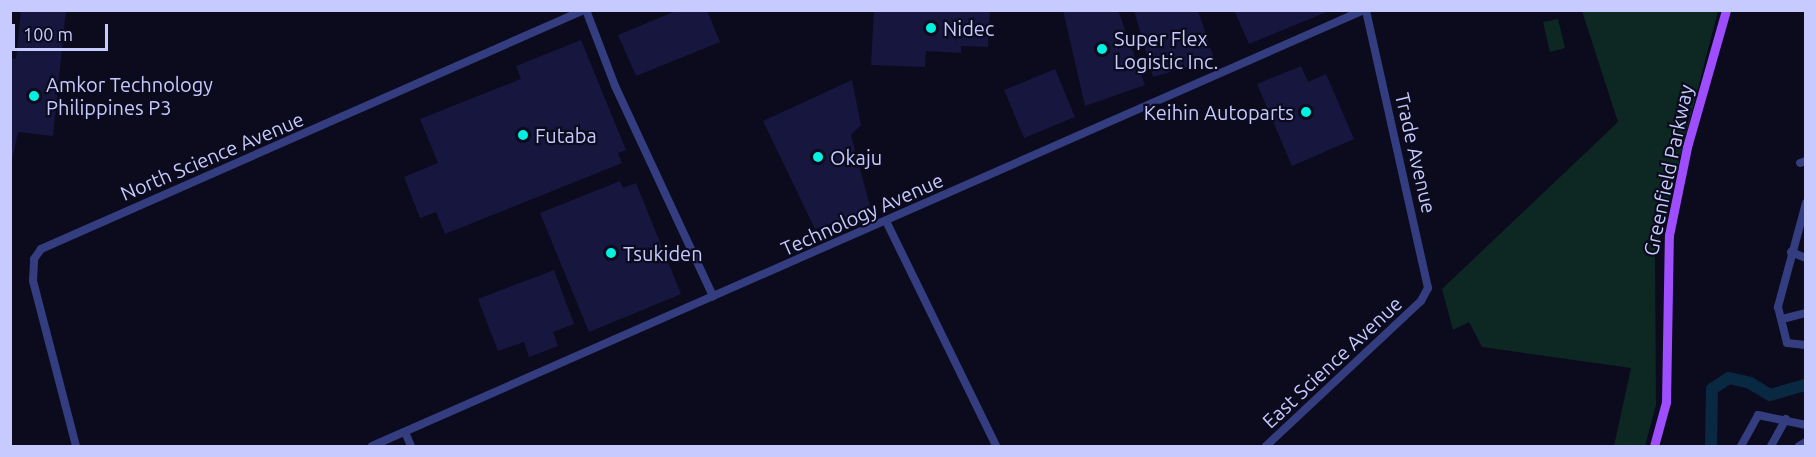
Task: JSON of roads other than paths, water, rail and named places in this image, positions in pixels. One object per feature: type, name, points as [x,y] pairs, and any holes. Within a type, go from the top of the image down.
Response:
[{"type":"main road","name":"Greenfield Parkway","points":[[1653,447],[1666,402],[1669,235],[1687,147],[1726,10]]},
{"type":"street","points":[[585,10],[615,86],[713,296]]},
{"type":"street","name":"North Science Avenue","points":[[76,447],[33,281],[34,259],[41,249],[585,10]]},
{"type":"street","name":"Technology Avenue","points":[[372,447],[1365,10]]},
{"type":"street","name":"Trade Avenue","points":[[1365,10],[1428,276],[1420,301]]},
{"type":"street","points":[[1806,203],[1779,295],[1787,342],[1806,345]]},
{"type":"street","points":[[886,221],[996,447]]},
{"type":"street","points":[[1791,252],[1806,258]]},
{"type":"street","name":"East Science Avenue","points":[[1266,447],[1420,301]]},
{"type":"street","points":[[1782,319],[1806,313]]},
{"type":"street","points":[[1741,447],[1758,415],[1806,424]]},
{"type":"street","points":[[1771,447],[1786,419]]},
{"type":"street","points":[[405,432],[411,447]]},
{"type":"street","points":[[1799,447],[1806,442]]},
{"type":"waterway","points":[[1711,446],[1712,389],[1729,378],[1750,383],[1770,395],[1806,385]]},
{"type":"place","name":"Nidec","points":[[931,28]]},
{"type":"place","name":"Super Flex Logistic Inc.","points":[[1102,49]]},
{"type":"place","name":"Amkor Technology Philippines P3","points":[[34,96]]},
{"type":"place","name":"Keihin Autoparts","points":[[1306,112]]},
{"type":"place","name":"Futaba","points":[[523,135]]},
{"type":"place","name":"Okaju","points":[[818,157]]},
{"type":"place","name":"Tsukiden","points":[[611,253]]}]
